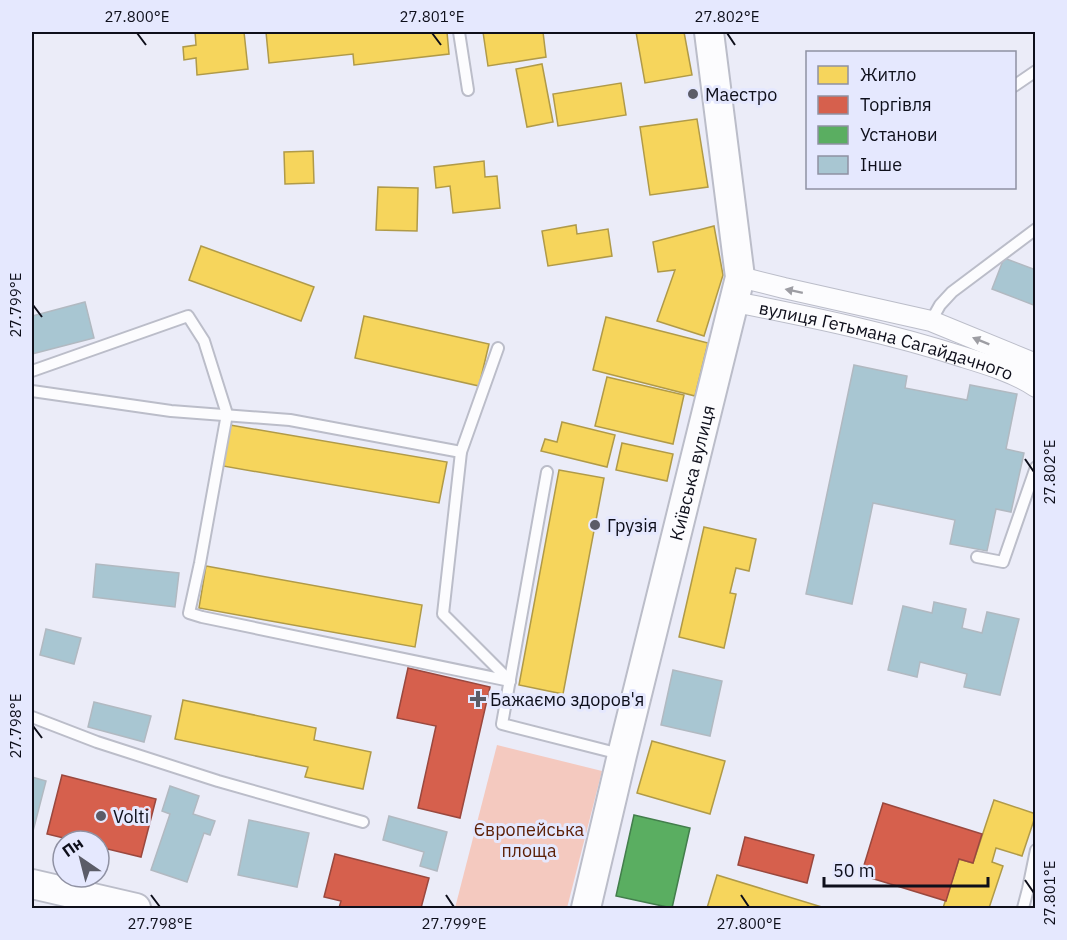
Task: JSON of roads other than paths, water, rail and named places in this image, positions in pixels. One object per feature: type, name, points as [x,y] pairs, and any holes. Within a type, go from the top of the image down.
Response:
[{"type":"main road","name":"Київська вулиця","points":[[586,909],[737,289],[709,32]]},
{"type":"main road","points":[[32,884],[135,909]]},
{"type":"street","name":"вулиця Гетьмана Сагайдачного","points":[[737,289],[784,288],[931,321],[1035,363]]},
{"type":"street","name":"вулиця Гетьмана Сагайдачного","points":[[737,289],[833,322],[922,344],[993,366],[1035,387]]},
{"type":"street","points":[[922,344],[931,321]]},
{"type":"lane","points":[[459,32],[468,90]]},
{"type":"lane","points":[[1016,85],[1035,71]]},
{"type":"lane","points":[[931,321],[940,305],[952,292],[1035,229]]},
{"type":"lane","points":[[32,371],[188,316],[204,342],[227,414],[189,613],[510,681]]},
{"type":"lane","points":[[498,348],[461,452],[443,614],[510,681]]},
{"type":"lane","points":[[32,391],[171,411],[290,420],[461,452]]},
{"type":"lane","points":[[977,557],[1003,562],[1035,467]]},
{"type":"lane","points":[[547,472],[502,724],[622,755]]},
{"type":"lane","points":[[32,717],[98,742],[218,781],[363,822]]},
{"type":"lane","points":[[1023,909],[1035,850]]},
{"type":"place","name":"Маестро","points":[[693,94]]},
{"type":"place","name":"Грузія","points":[[595,525]]},
{"type":"place","name":"Бажаємо здоров'я","points":[[478,699]]},
{"type":"place","name":"Volti","points":[[101,816]]},
{"type":"park label","name":"Європейська площа","points":[[529,839]]}]
